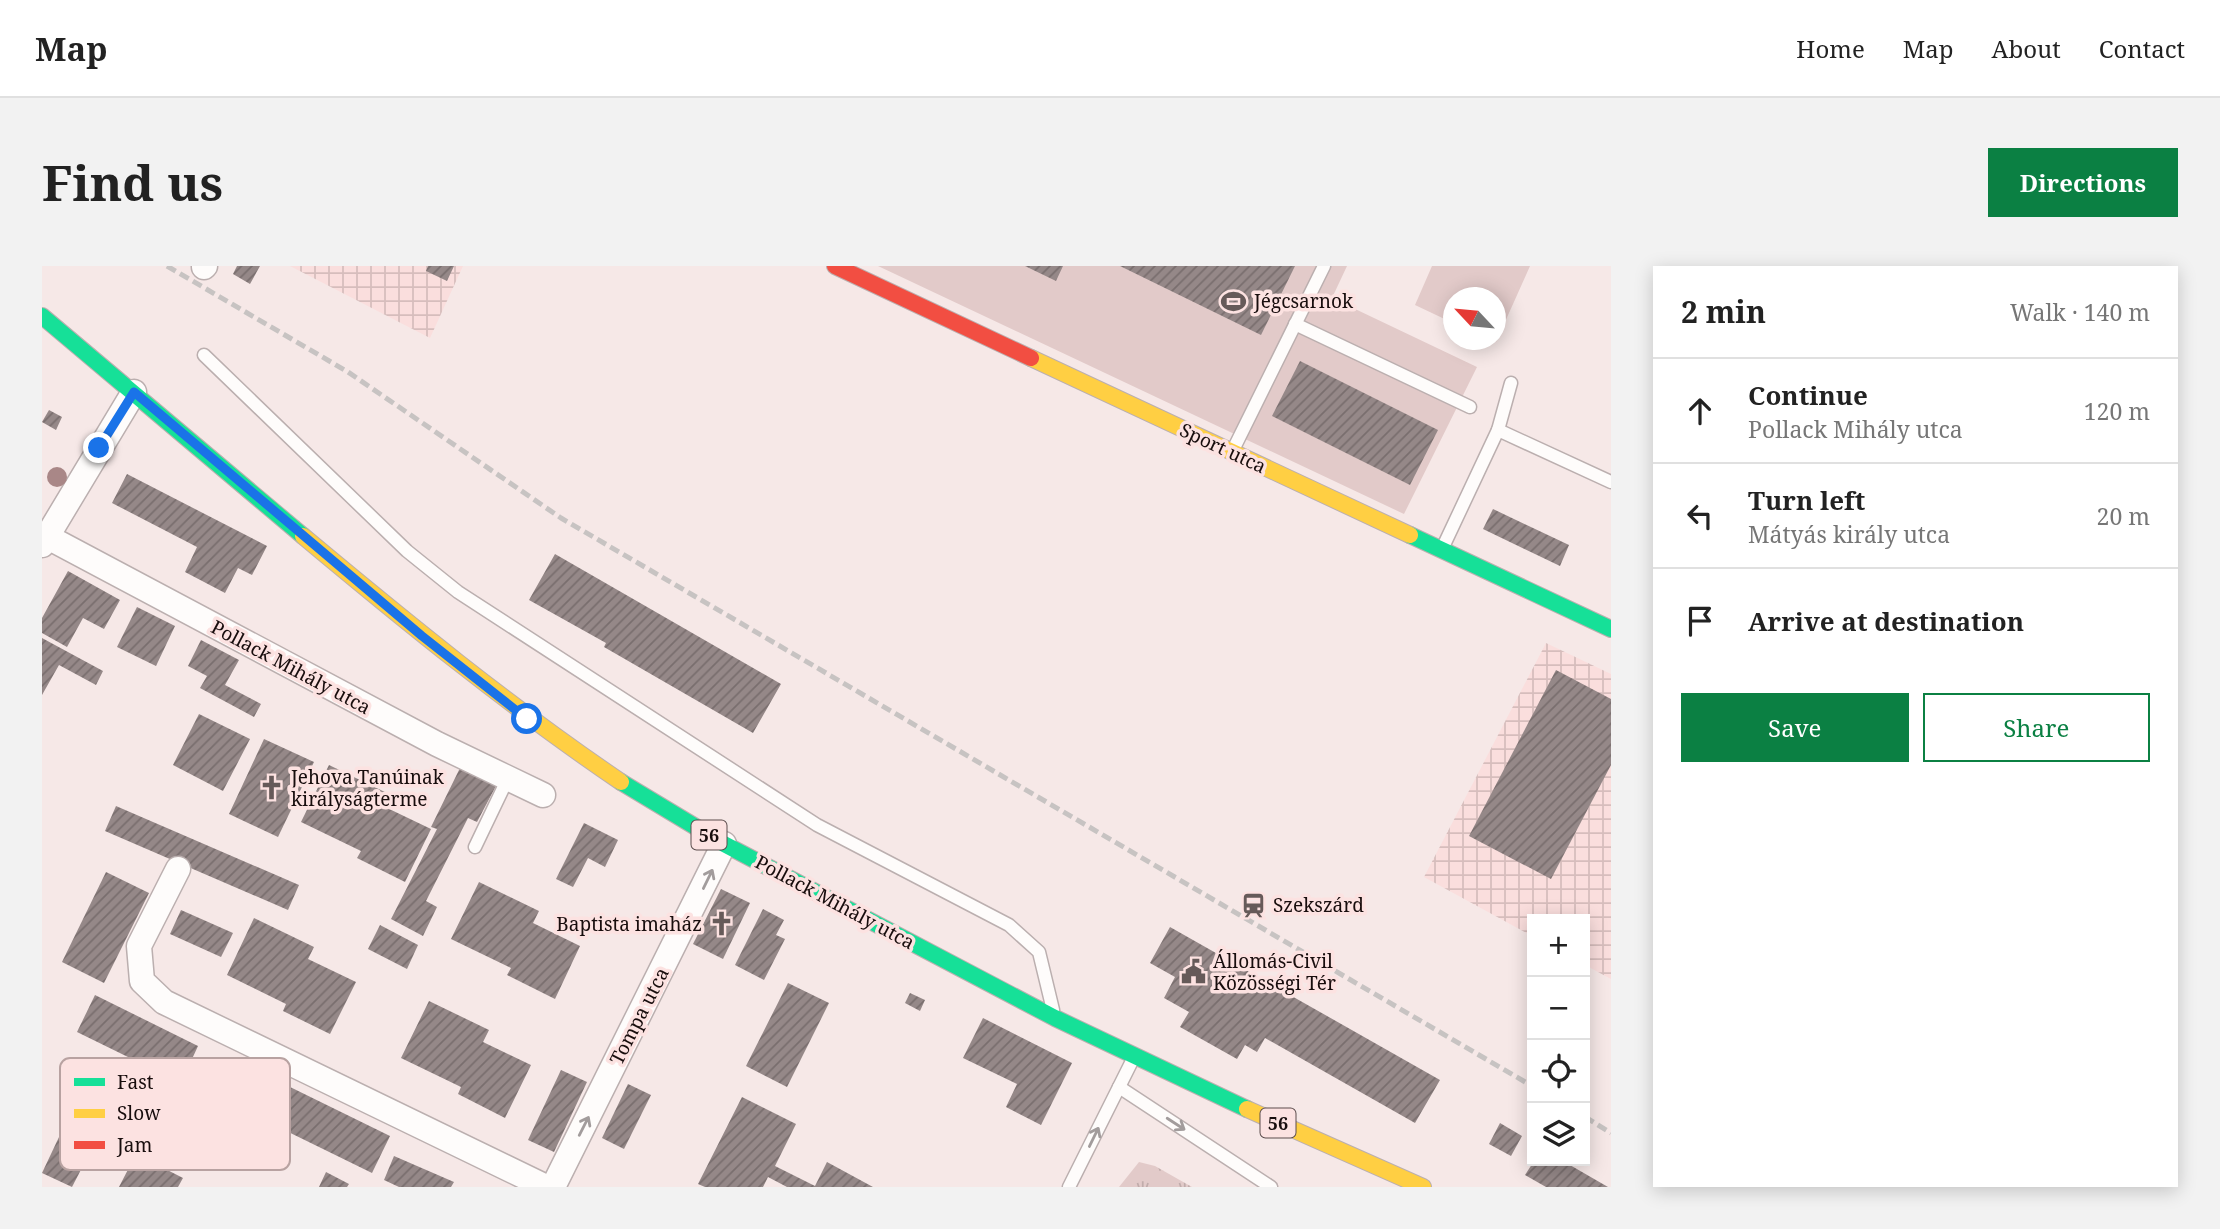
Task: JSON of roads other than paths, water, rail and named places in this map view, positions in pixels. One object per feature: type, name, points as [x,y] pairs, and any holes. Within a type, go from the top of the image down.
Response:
[{"type":"main road","name":"Sport utca","points":[[835,266],[1611,629]]},
{"type":"main road","name":"Pollack Mihály utca","points":[[42,316],[422,636],[527,719],[632,790],[724,844],[1055,1017],[1423,1187]]},
{"type":"street","points":[[44,538],[134,392]]},
{"type":"street","name":"Pollack Mihály utca","points":[[44,538],[425,738],[543,795]]},
{"type":"street","name":"Tompa utca","points":[[553,1187],[724,844]]},
{"type":"street","points":[[178,869],[139,946],[142,981],[164,1002],[280,1058]]},
{"type":"street","points":[[290,1063],[546,1187]]},
{"type":"lane","points":[[1232,452],[1324,266]]},
{"type":"lane","points":[[1296,324],[1470,407]]},
{"type":"lane","points":[[204,355],[407,551],[458,592],[817,825],[1009,925],[1039,952],[1055,1017]]},
{"type":"lane","points":[[1442,550],[1498,430],[1511,383]]},
{"type":"lane","points":[[1498,430],[1611,482]]},
{"type":"lane","points":[[475,847],[508,778]]},
{"type":"lane","points":[[1069,1187],[1135,1055]]},
{"type":"lane","points":[[1119,1087],[1272,1187]]},
{"type":"railway","points":[[167,266],[348,372],[561,518],[1527,1083]]},
{"type":"railway","points":[[1590,1120],[1611,1133]]},
{"type":"place","name":"Jégcsarnok","points":[[1234,301]]},
{"type":"place","name":"Jehova Tanúinak királyságterme","points":[[271,788]]},
{"type":"place","name":"Szekszárd","points":[[1253,905]]},
{"type":"place","name":"Baptista imaház","points":[[722,924]]},
{"type":"place","name":"Állomás-Civil Közösségi Tér","points":[[1193,972]]}]
